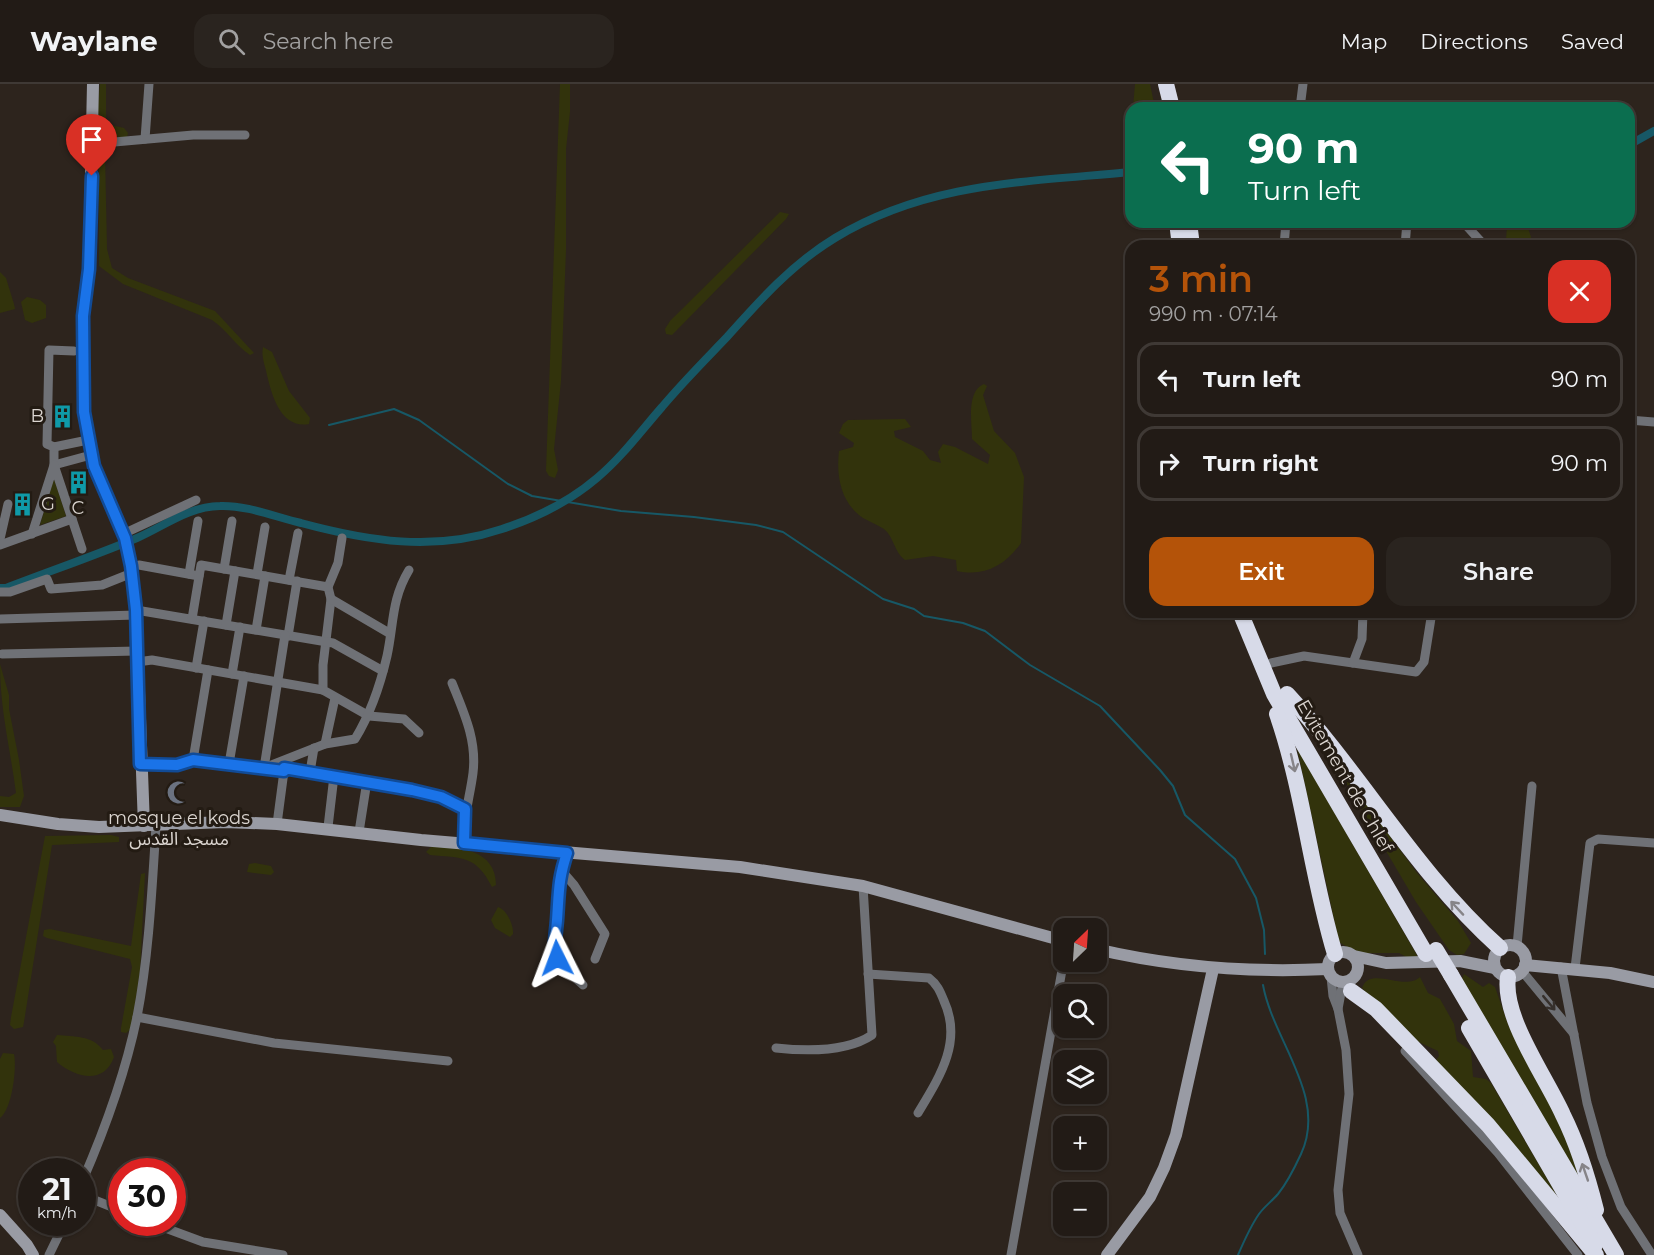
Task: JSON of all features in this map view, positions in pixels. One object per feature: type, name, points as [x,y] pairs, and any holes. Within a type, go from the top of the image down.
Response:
[{"type":"highway","points":[[1157,84],[1160,102]]},
{"type":"highway","points":[[1166,84],[1170,102]]},
{"type":"highway","name":"Evitement de Chlef","points":[[1243,618],[1266,665],[1431,952]]},
{"type":"highway","name":"Evitement de Chlef","points":[[1252,618],[1266,665],[1287,694],[1431,952]]},
{"type":"highway","points":[[1266,665],[1292,755],[1322,912],[1341,976],[1488,1125],[1596,1255]]},
{"type":"highway","points":[[1287,694],[1323,734],[1378,809],[1454,904],[1498,950]]},
{"type":"highway","points":[[1431,952],[1450,971],[1616,1255]]},
{"type":"highway","points":[[1513,970],[1506,994],[1512,1015],[1564,1116],[1591,1190],[1600,1228]]},
{"type":"highway","points":[[1450,971],[1601,1255]]},
{"type":"main road","points":[[93,84],[89,269],[83,350],[84,412],[91,455],[135,569],[140,764],[150,826]]},
{"type":"main road","points":[[0,815],[58,824],[150,826],[225,822],[328,827],[464,843],[740,867],[863,886],[1053,938]]},
{"type":"main road","points":[[1450,971],[1508,945],[1517,946],[1525,956],[1513,970]]},
{"type":"main road","points":[[1498,950],[1493,960],[1513,970]]},
{"type":"main road","points":[[1107,951],[1213,969],[1341,976],[1386,963]]},
{"type":"main road","points":[[1341,976],[1343,951],[1354,956],[1386,963],[1450,971],[1513,970],[1561,966],[1654,982]]},
{"type":"main road","points":[[1341,976],[1358,969],[1354,956]]},
{"type":"main road","points":[[1107,1255],[1150,1197],[1164,1168],[1176,1135],[1213,969]]},
{"type":"main road","points":[[0,1215],[33,1255]]},
{"type":"street","points":[[145,140],[149,84]]},
{"type":"street","points":[[1301,102],[1303,84]]},
{"type":"street","points":[[92,144],[193,135],[244,135]]},
{"type":"street","points":[[1468,228],[1480,240]]},
{"type":"street","points":[[74,351],[49,351],[47,444],[54,447],[88,440]]},
{"type":"street","points":[[1635,421],[1654,423]]},
{"type":"street","points":[[32,534],[54,465],[54,447]]},
{"type":"street","points":[[54,465],[91,455]]},
{"type":"street","points":[[54,465],[82,549]]},
{"type":"street","points":[[123,534],[196,500]]},
{"type":"street","points":[[0,539],[8,504]]},
{"type":"street","points":[[0,545],[72,519]]},
{"type":"street","points":[[189,574],[198,520]]},
{"type":"street","points":[[224,569],[232,521]]},
{"type":"street","points":[[256,630],[265,527]]},
{"type":"street","points":[[264,768],[287,635],[298,533]]},
{"type":"street","points":[[323,690],[325,642],[331,599],[328,587],[338,563],[342,538]]},
{"type":"street","points":[[191,563],[328,587]]},
{"type":"street","points":[[192,619],[201,565]]},
{"type":"street","points":[[0,592],[10,592],[47,579],[51,589],[102,585],[135,569],[199,576]]},
{"type":"street","points":[[284,766],[324,744],[355,739],[369,716],[383,671],[399,590],[410,570]]},
{"type":"street","points":[[226,625],[235,571]]},
{"type":"street","points":[[331,599],[389,633]]},
{"type":"street","points":[[0,619],[136,613],[192,619],[333,643],[383,671]]},
{"type":"street","points":[[1353,663],[1362,639],[1363,618]]},
{"type":"street","points":[[1266,665],[1304,656],[1416,672],[1424,662],[1431,618]]},
{"type":"street","points":[[196,668],[204,621]]},
{"type":"street","points":[[232,674],[240,627]]},
{"type":"street","points":[[2,654],[137,656],[323,690],[369,716],[399,717],[419,733]]},
{"type":"street","points":[[193,760],[208,670]]},
{"type":"street","points":[[229,764],[244,676]]},
{"type":"street","points":[[452,683],[472,732],[473,772],[465,809],[464,843]]},
{"type":"street","points":[[324,744],[335,698]]},
{"type":"street","points":[[310,772],[314,748]]},
{"type":"street","points":[[177,765],[193,760],[264,768],[284,766],[441,797],[465,809]]},
{"type":"street","points":[[140,764],[198,767],[209,762]]},
{"type":"street","points":[[277,824],[284,766]]},
{"type":"street","points":[[328,827],[334,776]]},
{"type":"street","points":[[359,832],[367,781]]},
{"type":"street","points":[[1517,946],[1532,786]]},
{"type":"street","points":[[92,1158],[110,1116],[137,1017],[152,894],[150,826]]},
{"type":"street","points":[[1575,968],[1590,843],[1598,839],[1654,843]]},
{"type":"street","points":[[567,853],[557,893],[554,946],[560,964],[583,985]]},
{"type":"street","points":[[561,870],[574,885],[604,934],[596,959]]},
{"type":"street","points":[[776,1048],[815,1049],[842,1046],[870,1037],[873,1028],[863,886]]},
{"type":"street","points":[[1561,966],[1587,1103],[1602,1157],[1621,1207],[1652,1255]]},
{"type":"street","points":[[1513,970],[1575,1035]]},
{"type":"street","points":[[1011,1255],[1062,972]]},
{"type":"street","points":[[868,974],[929,978],[939,988],[948,1008],[953,1029],[950,1050],[935,1085],[918,1113]]},
{"type":"street","points":[[1341,976],[1338,1009],[1346,1050],[1349,1094],[1338,1190],[1340,1213],[1358,1255]]},
{"type":"street","points":[[1341,976],[1498,1153],[1578,1255]]},
{"type":"street","points":[[137,1017],[274,1043],[448,1061]]},
{"type":"street","points":[[49,1255],[58,1236]]},
{"type":"street","points":[[186,1236],[203,1242],[283,1255]]},
{"type":"shaded area","points":[[100,84],[106,84],[106,124],[124,128],[128,133],[127,137],[98,140],[96,127]]},
{"type":"shaded area","points":[[560,84],[570,84],[570,112],[566,149],[566,250],[561,381],[554,449],[558,470],[555,478],[549,476],[546,471]]},
{"type":"shaded area","points":[[1135,84],[1150,84],[1154,102],[1134,102]]},
{"type":"shaded area","points":[[105,153],[107,249],[112,268],[128,278],[215,311],[254,353],[250,355],[212,320],[123,284],[99,266],[99,155]]},
{"type":"shaded area","points":[[780,212],[789,214],[672,335],[666,334],[665,329],[670,321]]},
{"type":"shaded area","points":[[1507,228],[1528,228],[1531,237],[1530,240],[1506,240]]},
{"type":"shaded area","points":[[0,272],[6,278],[15,309],[0,313]]},
{"type":"shaded area","points":[[27,297],[40,300],[46,305],[46,318],[32,323],[25,320],[21,302]]},
{"type":"shaded area","points":[[263,347],[272,352],[289,391],[310,418],[309,424],[291,421],[279,409],[269,383],[263,358]]},
{"type":"shaded area","points":[[984,384],[987,386],[983,395],[994,431],[1015,453],[1024,477],[1021,543],[1001,564],[985,571],[957,571],[956,560],[933,556],[905,560],[898,553],[887,532],[863,518],[845,497],[839,480],[839,451],[853,447],[854,443],[839,433],[843,424],[848,420],[905,419],[911,427],[894,431],[895,437],[923,451],[930,460],[941,463],[938,452],[943,444],[955,447],[988,464],[990,455],[972,439],[972,400],[978,388]]},
{"type":"shaded area","points":[[54,479],[66,516],[40,525]]},
{"type":"shaded area","points":[[0,664],[9,695],[9,709],[19,760],[24,796],[20,807],[0,807],[0,796],[9,797],[16,793],[3,713]]},
{"type":"shaded area","points":[[1297,748],[1418,957],[1418,963],[1399,953],[1358,953],[1339,942]]},
{"type":"shaded area","points":[[1328,752],[1417,873],[1458,921],[1471,943],[1464,954],[1457,955],[1449,950],[1416,902]]},
{"type":"shaded area","points":[[111,835],[119,837],[119,842],[52,845],[23,1027],[14,1029],[10,1025],[11,1017],[45,836]]},
{"type":"shaded area","points":[[431,847],[464,850],[483,857],[490,864],[496,885],[492,887],[480,869],[467,860],[430,855],[426,852]]},
{"type":"shaded area","points":[[249,864],[271,866],[274,872],[271,875],[247,872]]},
{"type":"shaded area","points":[[145,873],[140,972],[131,1029],[126,1033],[121,1032],[121,1028],[132,967],[130,959],[43,936],[44,930],[50,929],[131,946],[141,874]]},
{"type":"shaded area","points":[[498,907],[507,914],[511,922],[513,934],[510,937],[495,928],[491,920]]},
{"type":"shaded area","points":[[1464,974],[1483,987],[1489,983],[1495,987],[1509,1027],[1556,1113],[1585,1191],[1462,979]]},
{"type":"shaded area","points":[[1420,977],[1428,993],[1440,999],[1454,1024],[1457,1041],[1471,1051],[1473,1077],[1486,1079],[1491,1083],[1583,1240],[1435,1062],[1439,1056],[1438,1051],[1408,1037],[1362,988],[1372,979],[1405,982]]},
{"type":"shaded area","points":[[57,1035],[88,1039],[103,1050],[111,1049],[114,1057],[104,1072],[97,1075],[81,1075],[73,1072],[57,1062],[56,1046],[53,1042]]},
{"type":"shaded area","points":[[3,1053],[14,1054],[15,1069],[8,1106],[0,1118],[0,1059]]},
{"type":"waterway","points":[[1635,142],[1654,131]]},
{"type":"waterway","points":[[0,588],[6,588],[105,551],[188,513],[209,507],[240,507],[351,535],[401,541],[451,540],[477,536],[515,525],[564,501],[606,470],[764,296],[805,259],[835,238],[870,219],[906,205],[942,195],[1016,183],[1125,173]]},
{"type":"waterway","points":[[329,425],[394,409],[419,420],[508,484],[532,496],[621,511],[756,525],[783,532],[883,599],[914,609],[924,616],[963,623],[985,631],[1030,665],[1100,706],[1160,770],[1173,786],[1185,815],[1235,859],[1256,898],[1264,930],[1265,954]]},
{"type":"waterway","points":[[1238,1255],[1256,1219],[1291,1175],[1308,1132],[1308,1111],[1303,1090],[1277,1027],[1263,985]]},
{"type":"place","name":"B","points":[[62,416]]},
{"type":"place","name":"C","points":[[78,482]]},
{"type":"place","name":"G","points":[[23,504]]},
{"type":"place","name":"mosque el kods مسجد القدس","points":[[179,792]]},
{"type":"route","points":[[92,176],[89,269],[83,316],[84,412],[89,449],[94,466],[125,538],[131,566],[136,610],[140,764],[177,765],[193,760],[284,771],[284,768],[412,790],[441,797],[465,809],[464,843],[567,853],[558,882],[557,923],[554,939],[557,958]]}]
